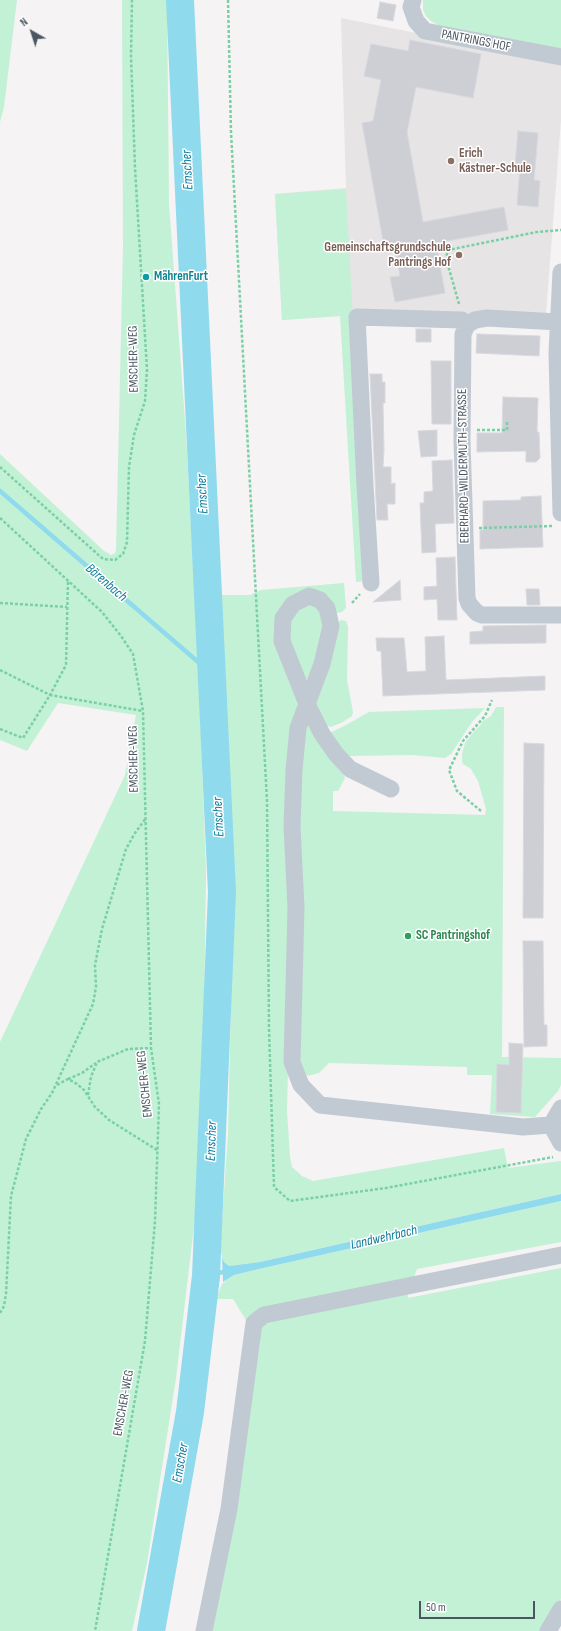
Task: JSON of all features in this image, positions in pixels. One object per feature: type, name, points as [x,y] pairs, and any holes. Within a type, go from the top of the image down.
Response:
[{"type":"street","name":"PANTRINGS HOF","points":[[413,0],[411,7],[416,21],[425,31],[561,57]]},
{"type":"street","points":[[557,519],[558,322],[561,272]]},
{"type":"street","points":[[371,583],[357,317],[462,320],[467,325],[475,320],[487,318],[558,322]]},
{"type":"street","name":"EBERHARD-WILDERMUTH-STRASSE","points":[[467,325],[463,334],[462,430],[467,598],[472,609],[482,615],[561,615]]},
{"type":"street","points":[[391,789],[350,769],[345,764],[322,734],[307,704],[282,641],[283,618],[293,604],[309,596],[320,600],[327,608],[331,626],[322,664],[307,704],[298,728],[294,770],[292,826],[296,908],[292,1062],[301,1085],[320,1105],[523,1127],[551,1126]]},
{"type":"street","points":[[551,1126],[561,1108]]},
{"type":"street","points":[[551,1126],[561,1143]]},
{"type":"street","points":[[204,1631],[230,1509],[254,1323],[264,1315],[561,1255]]},
{"type":"street","points":[[548,1631],[561,1609]]},
{"type":"path","name":"EMSCHER-WEG","points":[[0,467],[103,559],[115,560],[123,554],[127,542],[129,467],[134,435],[145,400],[147,370],[134,153],[131,56],[132,0]]},
{"type":"path","points":[[459,303],[446,258],[448,250],[537,232],[561,230]]},
{"type":"path","points":[[462,430],[506,430],[506,422]]},
{"type":"path","name":"EMSCHER-WEG","points":[[0,518],[102,612],[121,636],[133,654],[143,711],[151,1048],[159,1104],[155,1221],[145,1341],[95,1631]]},
{"type":"path","points":[[465,528],[557,519]]},
{"type":"path","points":[[0,729],[23,738],[50,695],[66,664],[68,580]]},
{"type":"path","points":[[0,603],[67,607]]},
{"type":"path","points":[[0,670],[50,695],[143,711]]},
{"type":"path","points":[[481,811],[457,791],[449,770],[463,741],[485,716],[492,700]]},
{"type":"path","points":[[0,1313],[4,1306],[6,1294],[11,1196],[26,1139],[56,1085],[93,1004],[96,987],[95,965],[102,929],[126,849],[146,818]]},
{"type":"path","points":[[56,1085],[82,1073],[97,1062],[128,1049],[151,1048]]},
{"type":"path","points":[[88,1096],[91,1077],[97,1062]]},
{"type":"path","points":[[68,1079],[78,1084],[96,1107],[110,1120],[158,1151]]},
{"type":"shaded area","name":"Erich Kästner-Schule","points":[[341,18],[561,62],[561,120],[546,313],[470,317],[353,315],[282,320],[275,194],[346,188]]},
{"type":"green space","points":[[0,0],[17,0],[4,107],[0,122]]},
{"type":"green space","points":[[122,0],[167,0],[169,204],[186,434],[198,654],[206,873],[202,1159],[176,1378],[147,1563],[132,1631],[0,1631],[0,1042],[125,775],[136,715],[58,703],[27,751],[0,740],[0,454],[103,550],[111,555],[115,553],[123,247]]},
{"type":"green space","points":[[423,0],[561,0],[561,50],[440,26],[426,16],[423,10]]},
{"type":"green space","points":[[346,189],[367,581],[356,582],[340,316],[282,320],[275,194]]},
{"type":"green space","points":[[344,583],[346,608],[342,612],[336,613],[325,598],[280,611],[298,690],[287,1111],[292,1167],[302,1176],[313,1181],[504,1148],[508,1168],[561,1161],[561,1194],[260,1262],[229,1266],[224,1262],[220,1250],[228,1134],[231,1003],[228,807],[217,595],[250,595],[261,590]]},
{"type":"green space","points":[[304,605],[314,605],[321,612],[324,641],[308,679],[303,678],[293,656],[286,621]]},
{"type":"green space","points":[[341,620],[346,621],[348,627],[347,680],[353,712],[352,716],[331,727],[324,725],[315,703],[335,625]]},
{"type":"green space","name":"SC Pantringshof","points":[[496,707],[504,707],[502,1057],[561,1058],[561,1085],[558,1091],[535,1117],[490,1114],[492,1075],[467,1075],[467,1067],[329,1063],[319,1073],[307,1076],[296,1059],[297,766],[305,720],[342,770],[345,778],[338,791],[333,791],[333,811],[485,815],[486,809],[478,781],[471,769],[463,764],[462,754],[465,743],[483,721],[491,716]]},
{"type":"green space","points":[[485,708],[472,722],[451,754],[445,758],[413,755],[350,756],[340,753],[327,734],[369,712]]},
{"type":"green space","points":[[561,1201],[561,1242],[417,1269],[408,1295],[408,1298],[561,1268],[561,1599],[542,1631],[212,1631],[260,1343],[233,1299],[216,1299],[222,1284],[234,1275]]},
{"type":"water","points":[[561,1194],[561,1201],[259,1269],[234,1275],[223,1282],[222,1257],[224,1262],[229,1266],[260,1262]]},
{"type":"building","points":[[380,2],[396,5],[393,21],[377,18]]},
{"type":"building","points":[[410,40],[481,54],[473,98],[416,87],[407,132],[423,222],[504,207],[508,230],[436,243],[445,293],[395,302],[390,277],[400,276],[395,251],[385,252],[362,123],[373,121],[381,80],[364,76],[371,44],[408,51]]},
{"type":"building","points":[[518,131],[538,133],[534,180],[540,181],[538,207],[517,205],[520,167],[515,166]]},
{"type":"building","points":[[416,329],[431,329],[431,342],[416,342]]},
{"type":"building","points":[[477,334],[540,336],[539,356],[476,353]]},
{"type":"building","points":[[431,361],[451,361],[451,424],[432,424]]},
{"type":"building","points":[[370,374],[382,374],[382,382],[385,382],[385,403],[383,403],[383,467],[391,467],[391,484],[395,483],[395,504],[387,504],[388,520],[377,520]]},
{"type":"building","points":[[503,397],[538,398],[537,432],[539,432],[540,458],[536,462],[526,462],[526,451],[477,452],[477,433],[502,433]]},
{"type":"building","points":[[437,430],[437,456],[421,457],[418,431]]},
{"type":"building","points":[[452,460],[454,523],[435,524],[436,552],[422,553],[420,503],[424,503],[424,492],[433,491],[432,461]]},
{"type":"building","points":[[541,496],[543,547],[480,549],[480,530],[483,530],[483,501],[521,500],[521,497]]},
{"type":"building","points":[[455,557],[457,620],[438,620],[437,599],[424,600],[424,587],[437,586],[436,558]]},
{"type":"building","points":[[400,580],[401,600],[373,602]]},
{"type":"building","points":[[526,589],[539,589],[540,605],[527,605]]},
{"type":"building","points":[[546,625],[546,643],[470,644],[470,632],[483,631],[483,626]]},
{"type":"building","points":[[444,636],[446,680],[545,676],[545,690],[383,696],[381,651],[377,651],[376,638],[404,638],[407,672],[426,671],[425,637]]},
{"type":"building","points":[[524,743],[544,744],[543,918],[523,918]]},
{"type":"building","points":[[523,941],[543,941],[544,1025],[547,1025],[547,1046],[524,1047]]},
{"type":"building","points":[[509,1043],[523,1044],[521,1113],[496,1112],[497,1064],[509,1065]]},
{"type":"waterway","name":"Emscher","points":[[151,1631],[190,1412],[206,1276],[222,892],[180,0]]},
{"type":"waterway","name":"Bärenbach","points":[[0,491],[212,674]]},
{"type":"waterway","name":"Landwehrbach","points":[[206,1276],[227,1271]]},
{"type":"place","name":"Erich Kästner-Schule","points":[[451,161]]},
{"type":"place","name":"Gemeinschaftsgrundschule Pantrings Hof","points":[[459,255]]},
{"type":"place","name":"MährenFurt","points":[[146,277]]},
{"type":"place","name":"SC Pantringshof","points":[[408,936]]}]
